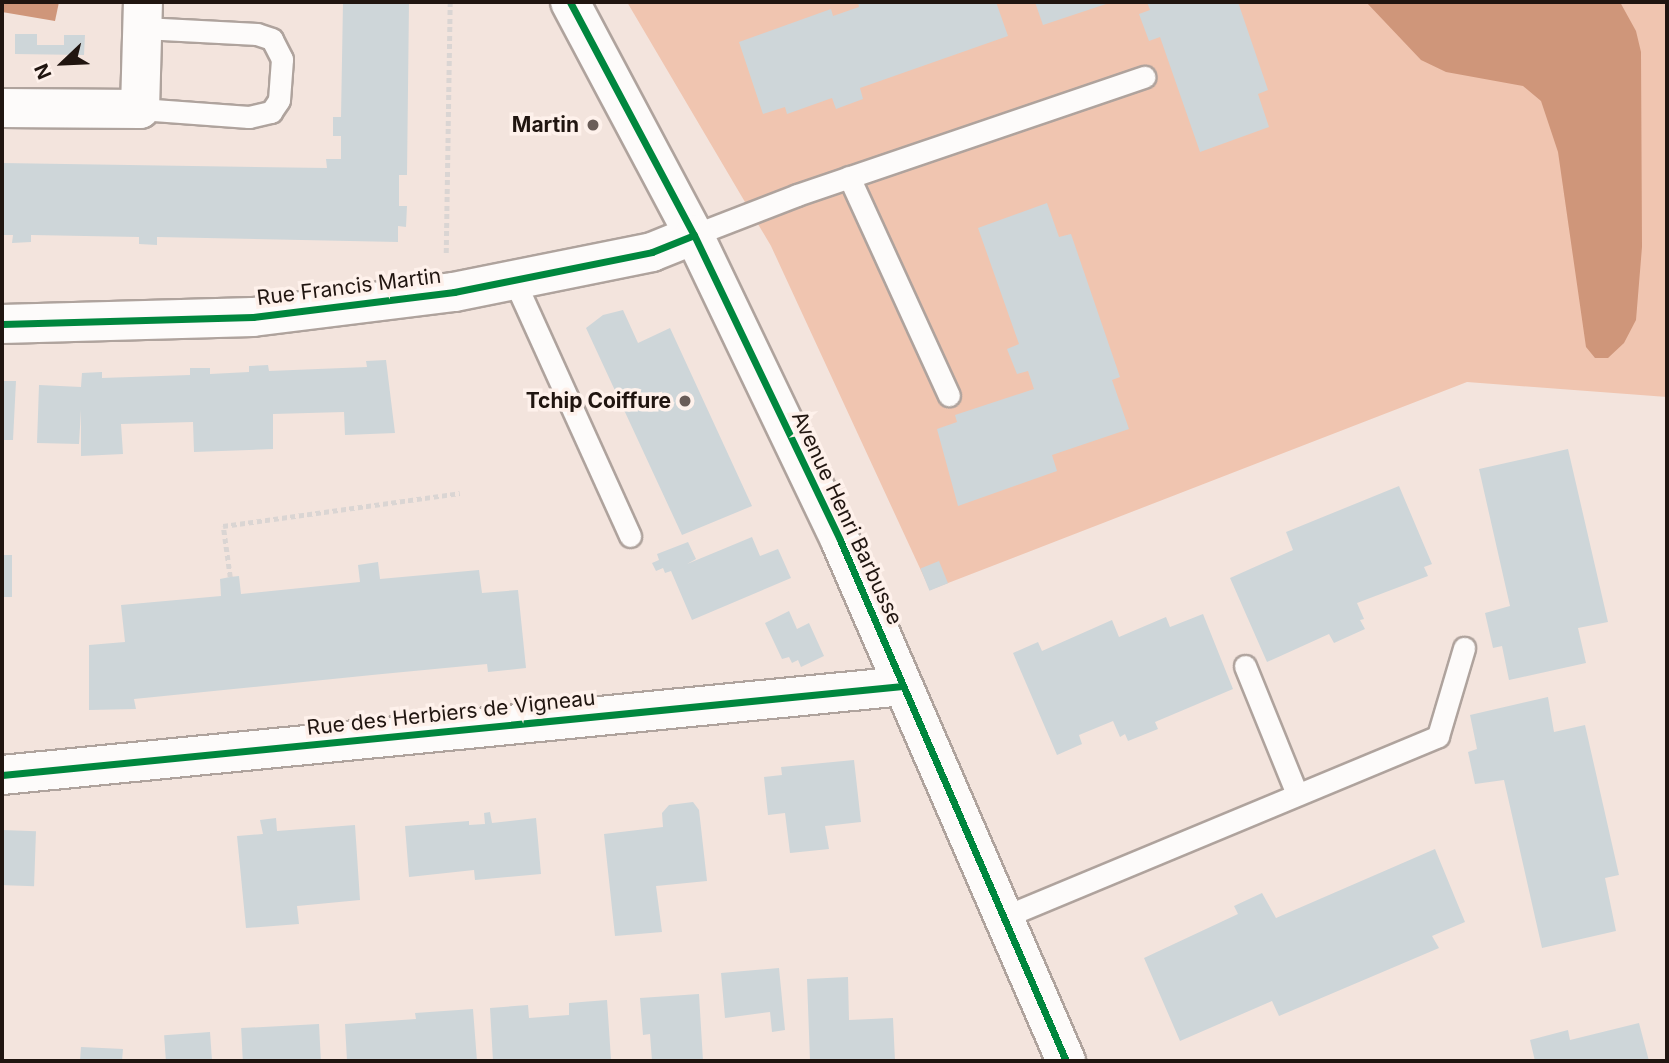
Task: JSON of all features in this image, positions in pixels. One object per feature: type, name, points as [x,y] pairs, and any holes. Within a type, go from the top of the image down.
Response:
[{"type":"street","name":"Avenue Henri Barbusse","points":[[570,2],[694,235],[840,540],[1066,1061]]},
{"type":"street","points":[[2,108],[140,109],[143,15]]},
{"type":"street","name":"Rue Francis Martin","points":[[2,324],[253,317],[454,292],[652,252],[694,235]]},
{"type":"street","name":"Rue des Herbiers de Vigneau","points":[[2,775],[903,686]]},
{"type":"lane","points":[[140,109],[249,117],[271,112],[279,100],[282,59],[272,39],[257,34],[143,15]]},
{"type":"lane","points":[[694,235],[849,177],[1144,77]]},
{"type":"lane","points":[[849,177],[950,395]]},
{"type":"lane","points":[[514,280],[630,536]]},
{"type":"lane","points":[[1004,917],[1438,736],[1464,648]]},
{"type":"lane","points":[[1245,666],[1297,794]]},
{"type":"path","points":[[450,2],[446,257],[454,292]]},
{"type":"path","points":[[230,577],[223,526],[460,493]]},
{"type":"shaded area","points":[[2,2],[59,2],[55,21],[2,12]]},
{"type":"shaded area","points":[[627,2],[1667,2],[1667,397],[1467,382],[930,590],[771,246]]},
{"type":"shaded area","points":[[1366,2],[1620,2],[1636,31],[1641,52],[1642,247],[1636,320],[1624,343],[1608,358],[1595,358],[1586,347],[1558,152],[1541,101],[1523,86],[1446,72],[1421,60]]},
{"type":"building","points":[[343,2],[409,2],[407,175],[399,175],[399,206],[407,206],[406,227],[398,226],[398,242],[157,237],[157,245],[139,244],[139,237],[31,235],[31,242],[12,243],[13,235],[2,235],[2,163],[327,168],[326,159],[341,159],[341,136],[333,136],[333,117],[341,117]]},
{"type":"building","points":[[858,2],[996,2],[1008,36],[860,88],[863,99],[836,109],[832,98],[787,114],[785,107],[763,114],[739,42],[831,9],[833,16],[859,7]]},
{"type":"building","points":[[1035,2],[1112,2],[1043,25]]},
{"type":"building","points":[[1147,2],[1238,2],[1268,90],[1258,94],[1269,127],[1200,152],[1160,37],[1149,41],[1139,14],[1150,10]]},
{"type":"building","points":[[15,34],[37,34],[37,45],[64,45],[64,35],[85,35],[84,55],[15,54]]},
{"type":"building","points":[[1047,203],[1059,237],[1071,234],[1120,377],[1112,380],[1129,429],[1052,455],[1057,471],[958,506],[937,429],[957,422],[955,415],[1034,389],[1028,371],[1017,374],[1007,349],[1019,344],[978,228]]},
{"type":"building","points":[[623,310],[638,343],[670,328],[752,506],[682,535],[586,328],[603,315]]},
{"type":"building","points":[[386,360],[395,433],[345,435],[344,412],[273,414],[273,449],[194,452],[193,422],[121,424],[123,454],[81,456],[81,410],[79,444],[37,443],[39,385],[81,387],[82,373],[102,372],[102,378],[190,375],[190,368],[210,368],[210,374],[249,372],[249,366],[268,365],[269,371],[367,367],[366,361]]},
{"type":"building","points":[[2,381],[16,381],[13,440],[2,440]]},
{"type":"building","points":[[1568,449],[1608,622],[1578,628],[1586,663],[1509,680],[1502,646],[1493,648],[1485,613],[1510,606],[1479,469]]},
{"type":"building","points":[[1399,486],[1432,564],[1424,567],[1428,576],[1357,603],[1364,619],[1360,620],[1365,629],[1334,643],[1329,634],[1267,662],[1230,578],[1293,550],[1286,532]]},
{"type":"building","points":[[752,537],[760,556],[778,549],[791,578],[692,620],[671,571],[665,573],[663,568],[656,571],[652,563],[659,560],[657,554],[688,542],[696,559],[687,564]]},
{"type":"building","points":[[2,555],[12,555],[12,597],[2,597]]},
{"type":"building","points":[[939,561],[948,583],[929,591],[920,568]]},
{"type":"building","points":[[378,562],[380,579],[479,570],[482,593],[518,590],[526,668],[488,672],[487,664],[372,675],[134,699],[136,709],[89,710],[89,645],[125,642],[121,605],[221,596],[220,579],[239,576],[241,594],[360,582],[358,565]]},
{"type":"building","points":[[789,611],[797,629],[809,623],[824,656],[801,667],[798,660],[792,663],[789,657],[782,659],[765,623]]},
{"type":"building","points":[[1203,614],[1233,689],[1155,722],[1158,729],[1128,741],[1125,734],[1120,737],[1113,721],[1079,735],[1082,744],[1057,755],[1013,653],[1038,642],[1042,651],[1112,620],[1119,637],[1166,617],[1170,627]]},
{"type":"building","points":[[1548,697],[1554,732],[1585,725],[1619,875],[1605,878],[1616,931],[1542,948],[1504,780],[1475,784],[1468,752],[1477,749],[1470,715]]},
{"type":"building","points":[[854,760],[861,822],[825,826],[829,849],[790,853],[785,813],[768,815],[764,777],[782,775],[781,767]]},
{"type":"building","points":[[693,802],[699,810],[707,881],[656,886],[662,932],[615,936],[604,834],[663,827],[662,813],[669,805]]},
{"type":"building","points":[[490,812],[492,823],[536,818],[541,874],[475,880],[474,870],[409,877],[405,826],[469,821],[469,825],[485,824],[484,813]]},
{"type":"building","points":[[276,818],[277,831],[355,825],[360,900],[297,906],[299,924],[246,928],[237,836],[263,834],[260,820]]},
{"type":"building","points":[[2,830],[36,831],[34,886],[2,885]]},
{"type":"building","points":[[1435,849],[1465,922],[1432,936],[1439,948],[1279,1016],[1272,1001],[1180,1041],[1144,958],[1238,914],[1234,906],[1262,893],[1276,918]]},
{"type":"building","points":[[779,968],[785,1030],[772,1032],[770,1012],[725,1018],[721,973]]},
{"type":"building","points":[[848,977],[849,1020],[893,1018],[895,1061],[810,1061],[807,979]]},
{"type":"building","points":[[699,994],[703,1061],[652,1061],[650,1034],[643,1035],[640,998]]},
{"type":"building","points":[[607,1000],[611,1059],[493,1061],[490,1008],[528,1005],[529,1018],[569,1015],[569,1003]]},
{"type":"building","points":[[473,1009],[477,1061],[347,1061],[345,1024],[416,1019],[415,1013]]},
{"type":"building","points":[[1639,1023],[1649,1061],[1535,1061],[1530,1040],[1568,1030],[1570,1040]]},
{"type":"building","points":[[319,1024],[321,1061],[243,1061],[241,1028]]},
{"type":"building","points":[[210,1032],[212,1061],[166,1061],[164,1035]]},
{"type":"building","points":[[81,1047],[123,1049],[122,1061],[80,1061]]},
{"type":"cycle path","points":[[570,2],[694,235],[840,540],[1066,1061]]},
{"type":"cycle path","points":[[2,324],[253,317],[454,292],[652,252],[694,235]]},
{"type":"cycle path","points":[[2,775],[903,686]]},
{"type":"place","name":"Martin","points":[[593,125]]},
{"type":"place","name":"Tchip Coiffure","points":[[685,401]]}]
